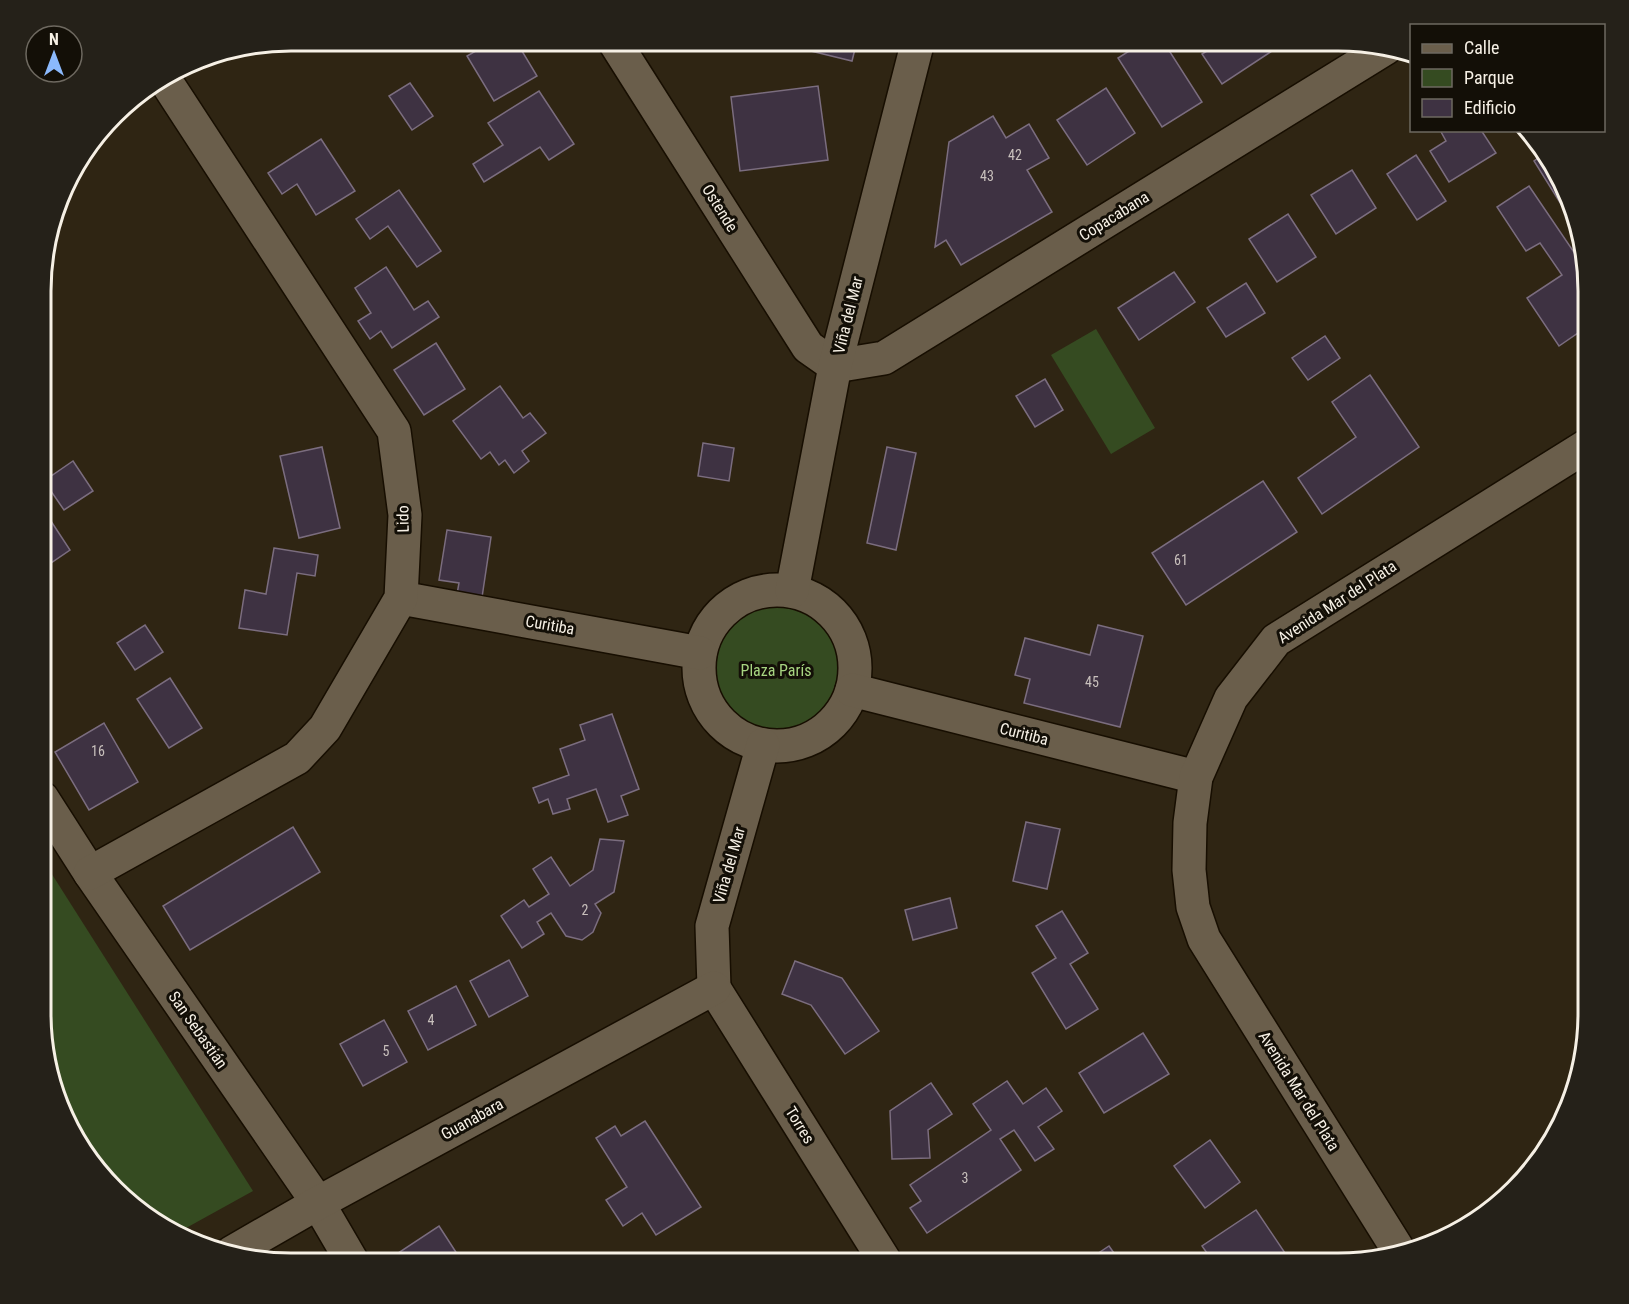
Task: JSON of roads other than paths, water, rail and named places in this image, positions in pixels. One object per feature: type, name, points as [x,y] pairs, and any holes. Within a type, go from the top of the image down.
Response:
[{"type":"street","name":"Ostende","points":[[620,51],[808,347],[835,366]]},
{"type":"street","name":"Viña del Mar","points":[[792,591],[835,366],[915,51]]},
{"type":"street","name":"Copacabana","points":[[835,366],[884,358],[1376,54]]},
{"type":"street","name":"Lido","points":[[90,873],[297,758],[325,728],[401,597],[405,515],[394,431],[168,85]]},
{"type":"street","name":"Avenida Mar del Plata","points":[[1396,1246],[1204,939],[1193,907],[1189,870],[1190,823],[1196,777],[1231,698],[1276,640],[1578,451]]},
{"type":"street","points":[[768,590],[792,591],[817,601],[842,624],[850,639],[856,665],[852,690],[843,711],[828,729],[808,740],[786,746],[763,745],[740,737],[720,722],[706,701],[699,678],[700,653],[708,630],[724,611],[744,597],[768,590]]},
{"type":"street","name":"Curitiba","points":[[401,597],[700,653]]},
{"type":"street","name":"Curitiba","points":[[852,690],[1196,777]]},
{"type":"street","name":"Viña del Mar","points":[[714,988],[712,926],[763,745]]},
{"type":"street","name":"San Sebastián","points":[[51,812],[90,873],[318,1203],[347,1253]]},
{"type":"street","name":"Guanabara","points":[[241,1247],[714,988]]},
{"type":"street","name":"Torres","points":[[714,988],[880,1253]]},
{"type":"park label","name":"Plaza París","points":[[776,670]]}]
